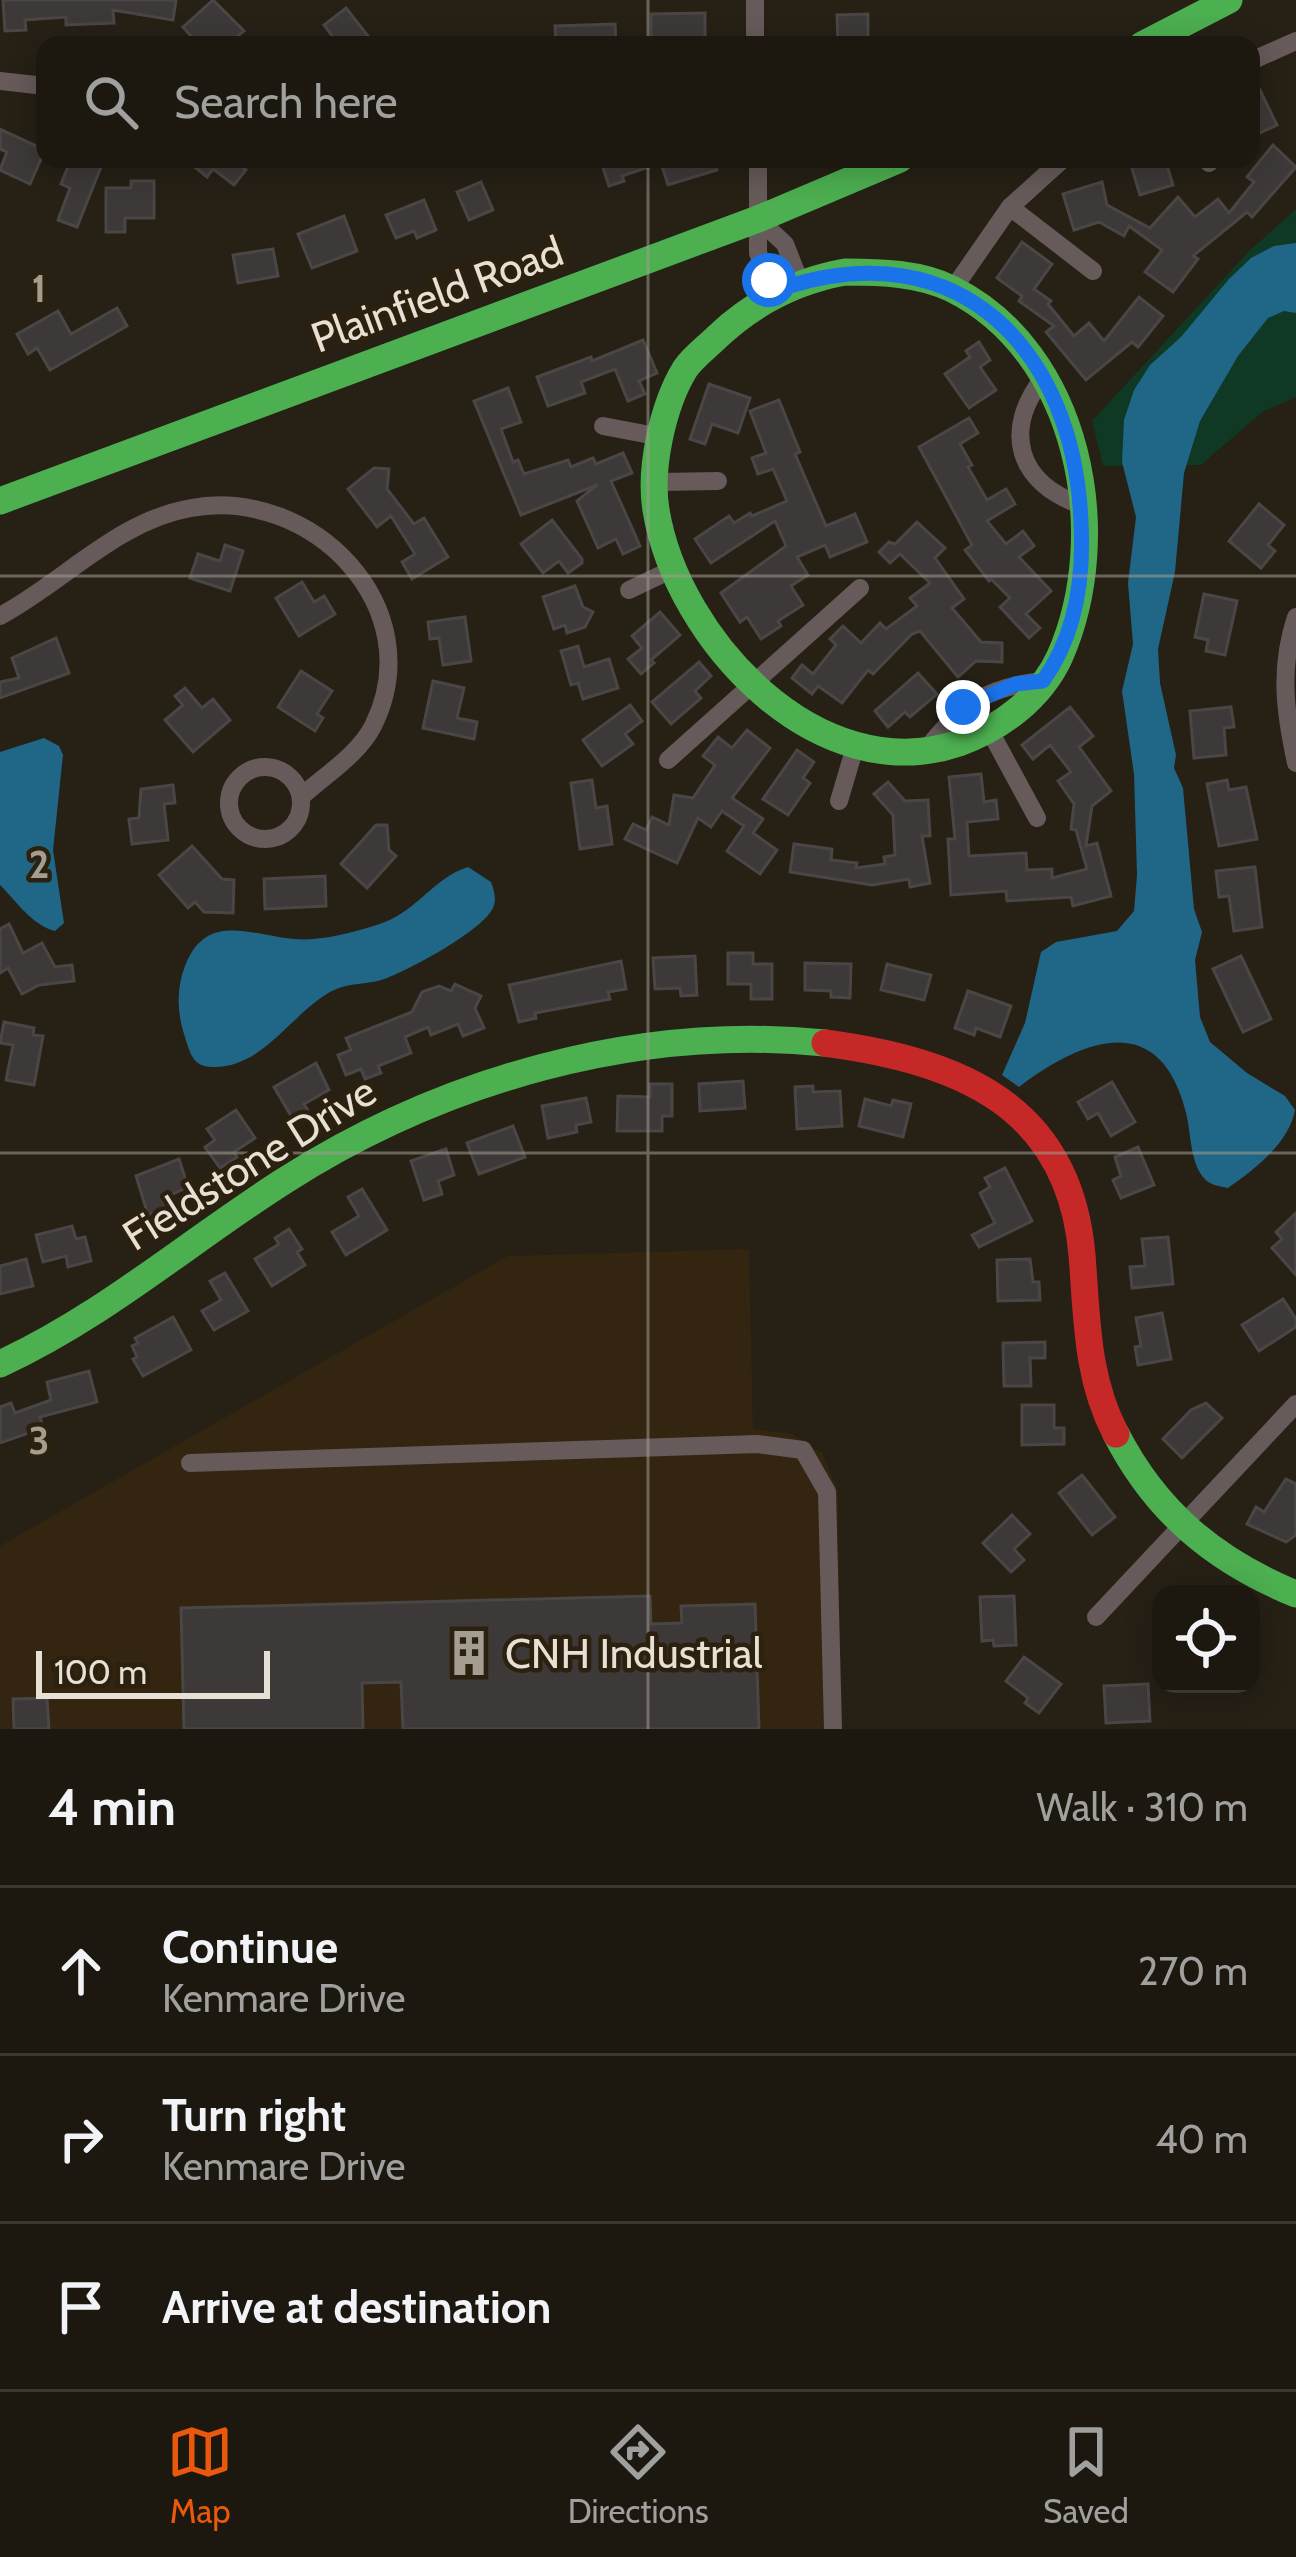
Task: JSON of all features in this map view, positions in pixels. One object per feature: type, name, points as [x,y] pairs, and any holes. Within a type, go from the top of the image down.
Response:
[{"type":"street","points":[[754,0],[755,36]]},
{"type":"street","points":[[1159,36],[1229,0]]},
{"type":"street","points":[[1260,57],[1296,41]]},
{"type":"street","points":[[0,81],[36,85]]},
{"type":"street","points":[[758,168],[758,254],[769,280],[786,287]]},
{"type":"street","name":"Plainfield Road","points":[[0,501],[758,219],[879,168]]},
{"type":"street","points":[[953,289],[1010,208],[1053,168]]},
{"type":"street","points":[[1010,208],[1093,271]]},
{"type":"street","points":[[758,219],[785,244],[796,272],[786,287]]},
{"type":"street","points":[[879,272],[914,276],[953,289],[1008,328],[1058,404],[1081,505],[1079,589],[1060,658],[991,733],[924,752],[876,752],[799,720],[713,640],[688,602],[655,500],[661,437],[686,367],[730,324],[772,293],[823,275],[879,272]]},
{"type":"street","points":[[1044,377],[1026,406],[1020,445],[1040,483],[1081,505]]},
{"type":"street","points":[[603,426],[661,437]]},
{"type":"street","points":[[659,482],[718,481]]},
{"type":"street","points":[[0,616],[130,529],[167,513],[234,506],[281,517],[314,534],[347,558],[367,586],[380,613],[389,658],[382,703],[366,738],[301,797],[297,820],[281,836],[258,839],[238,828],[228,808],[232,785],[248,770],[271,766],[291,777],[301,797]]},
{"type":"street","points":[[629,590],[675,568]]},
{"type":"street","points":[[668,760],[860,588]]},
{"type":"street","points":[[1296,617],[1283,686],[1296,763]]},
{"type":"street","points":[[924,752],[963,707],[1015,684],[1043,681]]},
{"type":"street","points":[[991,733],[1036,818]]},
{"type":"street","points":[[839,801],[855,747]]},
{"type":"street","name":"Fieldstone Drive","points":[[0,1364],[73,1326],[316,1161],[443,1097],[522,1071],[619,1050],[684,1042],[821,1042],[965,1079],[1028,1121],[1064,1175],[1080,1220],[1088,1342],[1108,1420],[1133,1467],[1180,1527],[1233,1564],[1296,1594]]},
{"type":"street","points":[[1096,1617],[1296,1404]]},
{"type":"street","points":[[190,1463],[757,1444],[802,1450],[827,1492],[832,1729]]},
{"type":"shaded area","points":[[749,1249],[753,1429],[792,1434],[822,1453],[838,1490],[841,1729],[0,1729],[0,1546],[508,1256]]},
{"type":"green space","points":[[1296,209],[1296,397],[1262,412],[1201,465],[1103,466],[1092,421],[1249,251]]},
{"type":"water","points":[[1296,243],[1296,313],[1284,311],[1268,318],[1238,356],[1200,421],[1184,473],[1175,572],[1158,649],[1160,683],[1176,755],[1174,768],[1183,788],[1194,909],[1202,932],[1195,960],[1200,1017],[1210,1042],[1285,1096],[1295,1110],[1278,1144],[1228,1188],[1208,1182],[1199,1170],[1174,1080],[1158,1058],[1139,1046],[1094,1046],[1019,1087],[1002,1075],[1025,1023],[1041,952],[1056,942],[1117,931],[1134,911],[1134,774],[1122,691],[1133,644],[1128,583],[1136,517],[1122,462],[1124,420],[1134,390],[1150,365],[1251,258],[1274,246]]},
{"type":"water","points":[[44,738],[59,746],[63,755],[53,850],[64,923],[55,931],[32,918],[0,885],[0,752]]},
{"type":"water","points":[[468,867],[491,882],[495,901],[487,917],[461,937],[387,978],[334,990],[247,1059],[212,1067],[193,1058],[180,1019],[179,993],[185,966],[195,947],[208,936],[240,931],[313,939],[359,930],[396,917]]},
{"type":"building","points":[[3,0],[176,0],[173,20],[113,10],[114,23],[66,25],[66,17],[25,20],[26,30],[5,31]]},
{"type":"building","points":[[213,0],[244,31],[238,36],[191,36],[183,27]]},
{"type":"building","points":[[346,8],[368,36],[332,36],[324,25]]},
{"type":"building","points":[[705,13],[705,36],[651,36],[651,14]]},
{"type":"building","points":[[868,14],[868,36],[838,36],[837,15]]},
{"type":"building","points":[[615,24],[616,36],[556,36],[555,26]]},
{"type":"building","points":[[1260,90],[1277,125],[1260,133]]},
{"type":"building","points":[[0,129],[36,146],[37,168],[30,184],[0,170],[7,152],[0,149]]},
{"type":"building","points":[[1273,145],[1296,167],[1252,217],[1247,212],[1193,256],[1198,259],[1173,292],[1145,272],[1162,250],[1129,226],[1124,236],[1099,222],[1074,230],[1063,194],[1102,182],[1107,205],[1150,228],[1178,197],[1195,217],[1218,199],[1229,213],[1254,182],[1247,177],[1260,168]]},
{"type":"building","points":[[67,168],[101,168],[77,227],[58,220],[70,188],[61,184]]},
{"type":"building","points":[[196,168],[246,170],[234,185],[213,169],[207,177]]},
{"type":"building","points":[[603,168],[646,168],[622,176],[624,181],[609,186]]},
{"type":"building","points":[[663,168],[717,170],[668,185]]},
{"type":"building","points":[[1132,168],[1168,168],[1173,185],[1140,195]]},
{"type":"building","points":[[131,181],[154,181],[154,218],[125,218],[125,232],[106,232],[106,188],[131,188]]},
{"type":"building","points":[[481,182],[493,210],[469,220],[457,192]]},
{"type":"building","points":[[424,200],[436,230],[417,238],[414,231],[396,238],[386,215]]},
{"type":"building","points":[[344,216],[357,251],[312,268],[298,234]]},
{"type":"building","points":[[1022,242],[1052,264],[1034,289],[1051,301],[1048,304],[1074,336],[1089,323],[1104,341],[1139,297],[1163,316],[1138,347],[1132,342],[1086,380],[1046,332],[1054,326],[997,278]]},
{"type":"building","points":[[273,249],[278,276],[238,283],[233,255]]},
{"type":"building","points":[[117,308],[127,326],[50,370],[37,348],[28,354],[17,334],[58,311],[71,334]]},
{"type":"building","points":[[643,340],[657,373],[639,381],[645,394],[628,401],[615,369],[581,382],[585,393],[548,406],[537,377]]},
{"type":"building","points":[[979,342],[990,360],[980,367],[996,390],[969,408],[945,374],[970,357],[966,351]]},
{"type":"building","points":[[709,384],[750,398],[738,433],[712,424],[705,444],[690,439]]},
{"type":"building","points":[[508,388],[521,422],[501,429],[513,462],[518,460],[524,474],[568,460],[571,467],[593,458],[596,464],[623,453],[632,473],[611,481],[640,546],[623,554],[616,539],[598,548],[577,501],[597,485],[521,515],[474,401]]},
{"type":"building","points":[[779,400],[800,452],[795,454],[826,526],[855,514],[867,542],[830,557],[825,545],[797,557],[808,575],[791,586],[803,605],[761,639],[747,617],[740,622],[721,593],[786,546],[775,521],[711,563],[695,539],[729,516],[734,523],[787,501],[773,469],[758,474],[752,458],[766,453],[750,411]]},
{"type":"building","points":[[969,418],[978,433],[960,444],[972,465],[968,467],[987,500],[1006,489],[1015,504],[987,521],[1006,544],[1023,531],[1034,546],[1019,557],[1051,591],[1026,614],[1040,628],[1029,638],[1000,607],[1010,598],[989,581],[965,550],[972,545],[919,447]]},
{"type":"building","points":[[374,468],[389,469],[387,489],[414,524],[424,518],[448,557],[412,579],[402,562],[415,554],[391,516],[377,527],[348,489]]},
{"type":"building","points":[[1259,504],[1284,525],[1268,545],[1275,551],[1261,568],[1229,541]]},
{"type":"building","points":[[552,520],[582,559],[568,573],[559,561],[543,573],[521,544]]},
{"type":"building","points":[[917,522],[945,548],[935,558],[964,599],[952,608],[981,642],[1002,643],[1002,662],[976,661],[958,677],[920,631],[873,674],[868,670],[842,703],[818,686],[812,694],[792,678],[802,665],[813,674],[836,645],[830,639],[843,626],[861,643],[880,623],[886,629],[917,606],[910,598],[930,583],[900,554],[890,563],[879,552],[889,542],[895,544]]},
{"type":"building","points":[[225,545],[243,551],[230,591],[190,578],[198,554],[220,561]]},
{"type":"building","points":[[302,582],[314,602],[324,596],[335,614],[299,636],[276,598]]},
{"type":"building","points":[[575,586],[583,607],[593,612],[585,627],[567,633],[565,625],[554,629],[543,597]]},
{"type":"building","points":[[1204,594],[1237,601],[1225,655],[1206,651],[1208,640],[1195,637]]},
{"type":"building","points":[[660,612],[680,635],[641,674],[628,659],[642,648],[632,636]]},
{"type":"building","points":[[465,617],[471,661],[443,665],[439,638],[430,639],[428,622]]},
{"type":"building","points":[[56,638],[69,673],[0,698],[0,682],[19,678],[12,658]]},
{"type":"building","points":[[578,646],[584,667],[609,659],[618,688],[583,699],[578,683],[571,685],[561,651]]},
{"type":"building","points":[[699,662],[711,676],[695,691],[701,698],[671,724],[652,702]]},
{"type":"building","points":[[301,671],[332,691],[317,714],[323,718],[315,731],[278,707]]},
{"type":"building","points":[[918,673],[937,694],[910,717],[905,712],[888,727],[875,711]]},
{"type":"building","points":[[433,681],[464,688],[457,718],[477,722],[474,739],[423,728]]},
{"type":"building","points":[[185,688],[202,708],[213,699],[230,720],[193,752],[165,720],[183,705],[175,696]]},
{"type":"building","points":[[630,705],[642,721],[625,734],[633,744],[602,766],[583,740]]},
{"type":"building","points":[[1070,707],[1093,736],[1079,747],[1111,791],[1092,806],[1086,846],[1097,843],[1111,896],[1073,906],[1071,897],[1007,901],[1006,891],[951,895],[948,839],[955,839],[949,777],[981,774],[984,802],[996,800],[998,819],[967,822],[969,856],[1026,853],[1027,870],[1052,869],[1052,878],[1087,869],[1076,830],[1071,829],[1074,804],[1058,781],[1071,772],[1050,745],[1033,759],[1022,745]]},
{"type":"building","points":[[1231,707],[1234,727],[1224,728],[1226,755],[1194,758],[1190,711]]},
{"type":"building","points":[[747,730],[770,748],[732,798],[763,819],[753,833],[777,850],[760,874],[727,851],[744,826],[722,811],[711,827],[698,818],[677,863],[625,839],[633,824],[646,830],[652,817],[669,825],[674,795],[693,798],[715,765],[703,756],[718,737],[732,748]]},
{"type":"building","points":[[797,750],[814,762],[803,778],[810,783],[788,815],[763,799]]},
{"type":"building","points":[[592,780],[596,808],[607,806],[612,844],[580,849],[571,783]]},
{"type":"building","points":[[1227,780],[1229,790],[1246,787],[1257,839],[1219,846],[1207,784]]},
{"type":"building","points":[[888,782],[905,801],[928,800],[930,836],[922,836],[930,883],[910,887],[909,879],[872,885],[790,872],[794,844],[832,849],[831,860],[857,863],[856,868],[885,864],[884,857],[895,855],[893,815],[874,794]]},
{"type":"building","points":[[173,785],[175,803],[164,804],[168,840],[132,844],[129,819],[139,818],[141,789]]},
{"type":"building","points":[[376,825],[387,825],[389,850],[396,856],[367,888],[341,864]]},
{"type":"building","points":[[192,846],[222,879],[234,880],[233,913],[204,912],[195,902],[188,908],[159,875]]},
{"type":"building","points":[[1255,867],[1262,927],[1234,931],[1229,896],[1219,897],[1216,871]]},
{"type":"building","points":[[325,876],[326,906],[265,909],[264,879]]},
{"type":"building","points":[[9,924],[23,953],[42,943],[55,967],[72,965],[74,981],[39,985],[22,994],[8,968],[0,973],[0,929]]},
{"type":"building","points":[[728,953],[753,953],[753,964],[772,964],[772,999],[751,999],[751,984],[728,984]]},
{"type":"building","points":[[695,956],[697,995],[681,996],[680,988],[655,989],[653,958]]},
{"type":"building","points":[[1241,956],[1271,1019],[1243,1032],[1213,969]]},
{"type":"building","points":[[621,961],[626,989],[608,992],[610,999],[535,1013],[536,1018],[519,1022],[509,985]]},
{"type":"building","points":[[805,963],[851,964],[850,998],[805,990]]},
{"type":"building","points":[[887,964],[931,975],[924,1000],[881,990]]},
{"type":"building","points":[[455,984],[481,996],[475,1008],[484,1028],[463,1036],[458,1024],[431,1035],[428,1027],[405,1037],[411,1053],[378,1066],[381,1073],[365,1079],[361,1069],[346,1075],[338,1055],[351,1050],[346,1038],[412,1012],[422,992],[439,986],[451,991]]},
{"type":"building","points":[[968,991],[1011,1006],[1000,1037],[976,1028],[974,1035],[955,1028]]},
{"type":"building","points":[[4,1022],[34,1028],[33,1035],[43,1036],[34,1085],[6,1080],[13,1045],[0,1043]]},
{"type":"building","points":[[316,1063],[329,1090],[304,1104],[309,1112],[294,1121],[274,1087]]},
{"type":"building","points":[[743,1081],[745,1108],[700,1111],[699,1084]]},
{"type":"building","points":[[1112,1082],[1135,1122],[1111,1136],[1098,1113],[1088,1119],[1078,1102]]},
{"type":"building","points":[[650,1084],[672,1084],[672,1116],[662,1116],[662,1131],[617,1131],[618,1096],[650,1097]]},
{"type":"building","points":[[813,1086],[813,1092],[840,1091],[842,1126],[797,1129],[795,1087]]},
{"type":"building","points":[[586,1098],[591,1122],[576,1125],[577,1132],[548,1138],[542,1106]]},
{"type":"building","points":[[865,1099],[891,1106],[893,1100],[911,1104],[903,1137],[859,1126]]},
{"type":"building","points":[[236,1110],[255,1138],[220,1168],[205,1147],[215,1140],[207,1129]]},
{"type":"building","points":[[513,1126],[525,1157],[479,1174],[467,1143]]},
{"type":"building","points":[[1138,1147],[1154,1185],[1121,1198],[1113,1180],[1121,1176],[1115,1157]]},
{"type":"building","points":[[446,1149],[454,1175],[438,1181],[442,1194],[424,1200],[411,1161]]},
{"type":"building","points":[[179,1159],[188,1187],[162,1199],[166,1208],[148,1215],[136,1176]]},
{"type":"building","points":[[1005,1168],[1032,1221],[979,1247],[972,1235],[995,1223],[980,1193],[990,1187],[985,1178]]},
{"type":"building","points":[[362,1189],[387,1230],[346,1255],[332,1232],[359,1216],[348,1197]]},
{"type":"building","points":[[1296,1213],[1296,1275],[1272,1248],[1282,1239],[1276,1232]]},
{"type":"building","points":[[72,1226],[76,1239],[85,1237],[91,1261],[68,1267],[66,1256],[43,1262],[36,1235]]},
{"type":"building","points":[[289,1229],[302,1249],[297,1252],[305,1265],[272,1286],[255,1259],[279,1244],[275,1238]]},
{"type":"building","points":[[1168,1237],[1173,1284],[1132,1288],[1130,1267],[1145,1266],[1142,1239]]},
{"type":"building","points":[[26,1259],[33,1286],[0,1294],[0,1266]]},
{"type":"building","points":[[1030,1259],[1040,1300],[998,1301],[997,1260]]},
{"type":"building","points":[[225,1273],[248,1311],[214,1330],[202,1311],[221,1300],[210,1281]]},
{"type":"building","points":[[1283,1299],[1296,1327],[1259,1351],[1242,1325]]},
{"type":"building","points":[[1162,1313],[1171,1359],[1138,1365],[1135,1347],[1141,1346],[1136,1318]]},
{"type":"building","points":[[173,1317],[191,1350],[143,1376],[133,1359],[137,1357],[132,1346],[138,1343],[135,1338]]},
{"type":"building","points":[[1045,1342],[1045,1358],[1030,1358],[1031,1386],[1004,1386],[1003,1343]]},
{"type":"building","points":[[89,1371],[97,1402],[40,1417],[43,1428],[0,1443],[0,1407],[11,1403],[15,1413],[51,1400],[47,1382]]},
{"type":"building","points":[[1206,1403],[1222,1418],[1182,1458],[1163,1439],[1191,1410]]},
{"type":"building","points":[[1022,1405],[1054,1405],[1054,1428],[1064,1428],[1064,1444],[1022,1445]]},
{"type":"building","points":[[1082,1475],[1115,1517],[1092,1535],[1059,1493]]},
{"type":"building","points":[[1286,1479],[1296,1484],[1296,1535],[1286,1542],[1247,1524],[1256,1507],[1264,1512]]},
{"type":"building","points":[[1012,1515],[1030,1534],[1014,1549],[1024,1560],[1011,1572],[983,1543]]},
{"type":"building","name":"CNH Industrial","points":[[650,1596],[651,1624],[682,1623],[681,1606],[755,1604],[759,1729],[403,1729],[401,1682],[362,1683],[363,1729],[184,1729],[181,1608]]},
{"type":"building","points":[[1014,1596],[1016,1645],[982,1641],[980,1597]]},
{"type":"building","points":[[1024,1657],[1061,1684],[1039,1713],[1006,1681]]},
{"type":"building","points":[[1148,1684],[1150,1721],[1106,1723],[1104,1686]]},
{"type":"building","points":[[47,1698],[49,1729],[14,1729],[13,1699]]},
{"type":"traffic: fast","points":[[1159,36],[1229,0]]},
{"type":"traffic: fast","points":[[0,501],[758,219],[879,168]]},
{"type":"traffic: fast","points":[[845,272],[927,280],[952,289],[995,318],[1030,356],[1056,400],[1074,450],[1083,502],[1084,556],[1076,607],[1060,656],[1018,710],[959,743],[906,752],[855,745],[807,724],[762,693],[724,653],[692,608],[669,559],[656,510],[654,475],[660,437],[670,400],[688,365],[761,303],[792,287],[845,272]]},
{"type":"traffic: fast","points":[[0,1364],[75,1324],[249,1204],[345,1145],[475,1088],[543,1067],[683,1042],[825,1043]]},
{"type":"traffic: fast","points":[[1116,1434],[1150,1487],[1191,1531],[1239,1566],[1296,1594]]},
{"type":"traffic: jam","points":[[825,1043],[919,1062],[961,1078],[998,1099],[1030,1126],[1055,1161],[1073,1203],[1093,1369],[1116,1434]]},
{"type":"place","name":"CNH Industrial","points":[[469,1653]]},
{"type":"route","points":[[769,280],[786,287],[823,275],[879,272],[914,276],[953,289],[1008,328],[1026,348],[1058,404],[1081,505],[1082,558],[1072,620],[1060,658],[1043,681],[1015,684],[963,707]]}]
